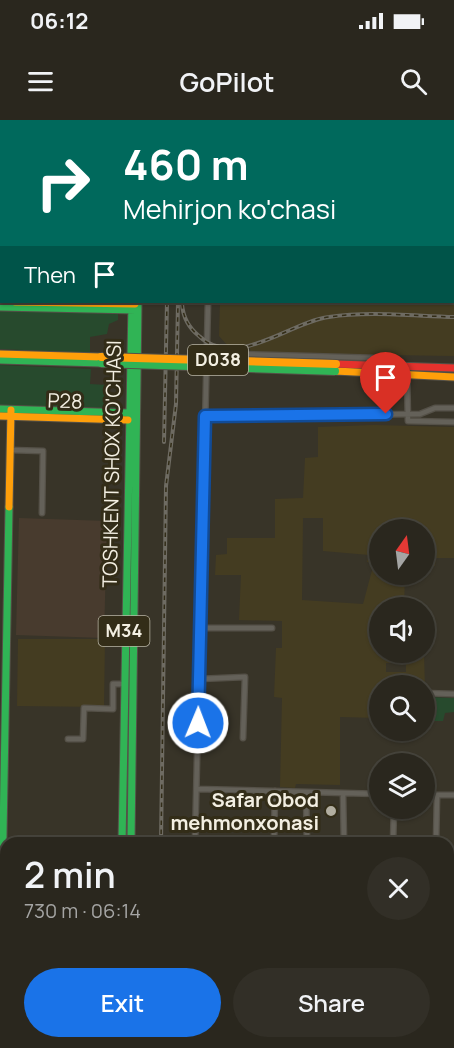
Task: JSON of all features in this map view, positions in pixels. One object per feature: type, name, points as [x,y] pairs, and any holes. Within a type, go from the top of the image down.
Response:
[{"type":"main road","points":[[82,303],[135,305]]},
{"type":"main road","points":[[0,307],[135,305]]},
{"type":"main road","name":"TOSHKENT SHOX KO'CHASI","points":[[131,837],[129,417],[135,305]]},
{"type":"main road","name":"TOSHKENT SHOX KO'CHASI","points":[[122,837],[135,305]]},
{"type":"main road","name":"D038","points":[[0,354],[335,368],[454,368]]},
{"type":"main road","name":"D038","points":[[0,360],[101,360]]},
{"type":"main road","name":"D038","points":[[335,368],[407,375],[454,376]]},
{"type":"main road","points":[[0,409],[11,413],[2,837]]},
{"type":"main road","name":"Р28","points":[[0,416],[11,413],[129,417]]},
{"type":"street","points":[[195,837],[208,303]]},
{"type":"street","points":[[207,353],[387,358],[391,362],[387,367]]},
{"type":"street","points":[[407,375],[408,421],[454,423]]},
{"type":"street","points":[[205,416],[420,414],[435,408],[454,408]]},
{"type":"street","points":[[10,450],[43,451],[42,513]]},
{"type":"street","points":[[200,628],[272,628]]},
{"type":"street","points":[[199,680],[244,677],[243,738]]},
{"type":"street","points":[[68,739],[83,739],[84,708],[113,709],[113,684],[124,684]]},
{"type":"street","points":[[435,693],[454,694]]},
{"type":"street","points":[[197,789],[369,794]]},
{"type":"street","points":[[274,837],[275,792]]},
{"type":"street","points":[[306,793],[307,837]]},
{"type":"street","points":[[343,794],[344,837]]},
{"type":"street","points":[[436,837],[437,795],[454,795]]},
{"type":"street","points":[[393,837],[394,819]]},
{"type":"shaded area","points":[[220,303],[454,303],[454,356],[251,353],[249,345],[227,345],[219,336]]},
{"type":"shaded area","points":[[374,425],[454,427],[454,558],[436,558],[435,566],[435,519],[369,519],[369,555],[323,551],[323,518],[303,518],[302,600],[363,604],[369,582],[369,585],[405,585],[404,597],[369,597],[369,663],[386,663],[386,672],[406,672],[406,663],[424,663],[425,675],[369,675],[369,718],[340,717],[340,785],[296,784],[295,788],[280,787],[282,698],[274,697],[276,648],[282,648],[282,621],[239,620],[241,575],[215,575],[216,555],[227,554],[227,538],[275,538],[275,499],[303,498],[305,458],[318,457],[318,427]]},
{"type":"shaded area","points":[[19,518],[107,521],[104,638],[16,635]]},
{"type":"shaded area","points":[[18,639],[105,639],[104,707],[17,706]]},
{"type":"green space","points":[[0,310],[118,314],[118,320],[109,324],[107,334],[90,337],[90,353],[0,349]]},
{"type":"green space","points":[[0,365],[91,369],[90,384],[107,385],[108,397],[115,399],[116,408],[0,405]]},
{"type":"green space","points":[[435,697],[454,698],[454,712],[445,713],[443,721],[435,721]]},
{"type":"railway","points":[[164,442],[167,303]]},
{"type":"railway","points":[[161,837],[166,486],[176,404],[178,303]]},
{"type":"railway","points":[[182,304],[185,318],[195,333],[214,345],[229,348],[246,347],[263,342],[313,321],[329,317],[376,314],[454,317]]},
{"type":"traffic: fast","points":[[122,837],[132,303]]},
{"type":"traffic: fast","points":[[131,837],[138,303]]},
{"type":"traffic: fast","points":[[0,307],[136,310]]},
{"type":"traffic: fast","points":[[0,360],[101,363]]},
{"type":"traffic: fast","points":[[101,363],[335,371]]},
{"type":"traffic: fast","points":[[0,409],[129,413]]},
{"type":"traffic: fast","points":[[3,837],[9,507]]},
{"type":"traffic: slow","points":[[75,303],[135,304]]},
{"type":"traffic: slow","points":[[0,354],[101,357]]},
{"type":"traffic: slow","points":[[101,357],[336,364]]},
{"type":"traffic: slow","points":[[335,371],[454,377]]},
{"type":"traffic: slow","points":[[9,507],[11,410]]},
{"type":"traffic: slow","points":[[0,416],[128,420]]},
{"type":"traffic: jam","points":[[336,364],[454,368]]},
{"type":"place","name":"Safar Obod mehmonxonasi","points":[[331,811]]},
{"type":"route","points":[[198,723],[205,416],[386,414]]}]
